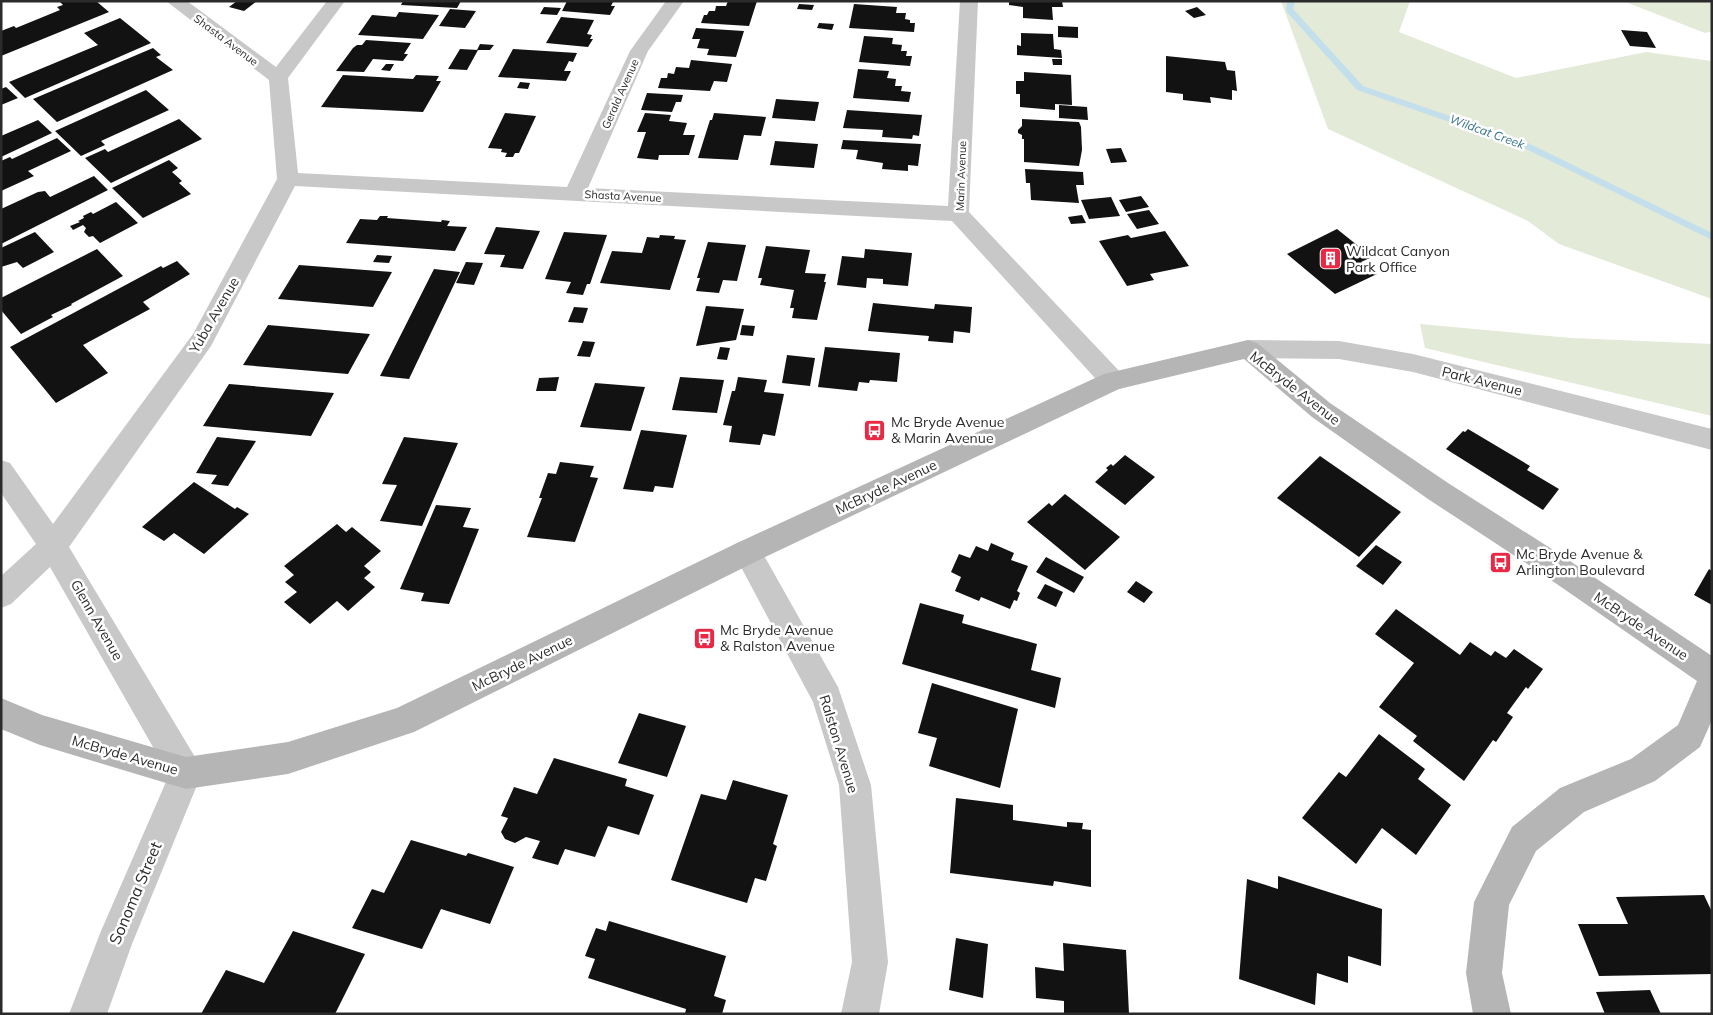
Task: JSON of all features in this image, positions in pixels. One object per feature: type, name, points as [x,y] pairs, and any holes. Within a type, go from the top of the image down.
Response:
[{"type":"main road","name":"McBryde Avenue","points":[[1,713],[40,730],[186,773],[288,758],[403,721],[747,552],[1112,381],[1248,349],[1321,410],[1438,491],[1548,562],[1712,674]]},
{"type":"main road","points":[[1492,1014],[1484,973],[1492,902],[1524,839],[1572,800],[1644,770],[1689,736],[1712,683]]},
{"type":"street","name":"Shasta Avenue","points":[[175,1],[278,78]]},
{"type":"street","points":[[288,179],[278,78],[336,1]]},
{"type":"street","name":"Gerald Avenue","points":[[575,193],[639,51],[674,1]]},
{"type":"street","name":"Marin Avenue","points":[[969,1],[958,214],[1112,381]]},
{"type":"street","name":"Shasta Avenue","points":[[288,179],[958,214]]},
{"type":"street","name":"Yuba Avenue","points":[[1,595],[53,546],[202,340],[288,179]]},
{"type":"street","name":"Park Avenue","points":[[1248,349],[1339,350],[1413,363],[1712,440]]},
{"type":"street","name":"Glenn Avenue","points":[[1,471],[53,546],[186,773]]},
{"type":"street","name":"Ralston Avenue","points":[[747,552],[827,697],[855,785],[870,962],[860,1014]]},
{"type":"street","name":"Sonoma Street","points":[[88,1014],[114,944],[186,773]]},
{"type":"green space","points":[[1281,1],[1410,1],[1399,32],[1516,78],[1646,52],[1712,61],[1712,299],[1559,244],[1528,221],[1328,129]]},
{"type":"green space","points":[[1623,1],[1712,1],[1712,31],[1705,33]]},
{"type":"green space","points":[[1420,324],[1571,338],[1712,344],[1712,416],[1425,348]]},
{"type":"building","points":[[59,1],[96,1],[109,12],[1,56],[1,31],[14,26],[16,28],[60,10],[57,7],[63,5]]},
{"type":"building","points":[[237,1],[257,1],[244,11],[229,7]]},
{"type":"building","points":[[403,1],[461,1],[457,8],[401,5]]},
{"type":"building","points":[[567,1],[607,1],[613,2],[611,6],[615,6],[610,15],[562,11]]},
{"type":"building","points":[[728,1],[757,1],[749,26],[701,23],[704,15],[707,15],[709,11],[715,11],[716,6],[726,6]]},
{"type":"building","points":[[1009,1],[1062,1],[1063,7],[1052,7],[1053,20],[1023,18],[1023,7],[1009,5]]},
{"type":"building","points":[[799,4],[814,5],[812,10],[797,9]]},
{"type":"building","points":[[854,4],[897,7],[896,13],[906,13],[905,19],[910,20],[910,23],[915,23],[914,32],[849,28]]},
{"type":"building","points":[[544,7],[561,8],[557,15],[540,14]]},
{"type":"building","points":[[1197,7],[1206,15],[1194,18],[1185,11]]},
{"type":"building","points":[[450,9],[476,11],[465,28],[439,26]]},
{"type":"building","points":[[399,12],[439,15],[423,39],[358,35],[372,15],[396,17]]},
{"type":"building","points":[[561,17],[594,20],[587,34],[592,35],[590,39],[593,39],[588,47],[546,43]]},
{"type":"building","points":[[120,18],[151,43],[25,98],[9,82],[98,45],[84,33]]},
{"type":"building","points":[[819,23],[834,24],[832,30],[817,28]]},
{"type":"building","points":[[1058,26],[1078,27],[1078,38],[1058,37]]},
{"type":"building","points":[[696,28],[744,31],[736,57],[707,55],[709,49],[697,48],[700,39],[692,39]]},
{"type":"building","points":[[1621,30],[1647,32],[1656,48],[1630,46]]},
{"type":"building","points":[[1021,33],[1053,34],[1054,49],[1061,50],[1062,58],[1017,55],[1017,45],[1021,46]]},
{"type":"building","points":[[864,36],[893,38],[892,44],[902,45],[901,51],[907,51],[906,56],[912,56],[910,66],[859,62]]},
{"type":"building","points":[[366,40],[411,43],[404,54],[408,54],[403,61],[373,59],[364,72],[336,71],[353,48],[357,45],[362,45]]},
{"type":"building","points":[[480,44],[494,45],[490,50],[477,50]]},
{"type":"building","points":[[153,48],[161,55],[156,57],[173,70],[57,122],[33,99]]},
{"type":"building","points":[[460,49],[478,50],[467,70],[448,69]]},
{"type":"building","points":[[513,49],[577,53],[573,62],[569,61],[564,71],[571,71],[566,81],[498,77]]},
{"type":"building","points":[[1166,56],[1225,62],[1227,70],[1235,71],[1237,91],[1232,90],[1232,100],[1210,97],[1211,103],[1183,100],[1183,94],[1166,92]]},
{"type":"building","points":[[1052,59],[1062,59],[1062,65],[1053,65]]},
{"type":"building","points":[[691,60],[732,64],[727,82],[714,81],[710,91],[658,88],[661,78],[667,78],[668,73],[674,74],[676,67],[689,68]]},
{"type":"building","points":[[386,64],[394,64],[390,71],[381,70]]},
{"type":"building","points":[[858,69],[889,71],[887,78],[896,79],[895,86],[902,86],[901,91],[911,92],[909,102],[853,98]]},
{"type":"building","points":[[1024,72],[1071,75],[1072,105],[1055,104],[1055,110],[1020,107],[1020,94],[1016,94],[1016,81],[1024,81]]},
{"type":"building","points":[[343,75],[413,79],[416,75],[439,76],[436,81],[441,81],[423,112],[321,107]]},
{"type":"building","points":[[520,82],[530,83],[528,89],[517,88]]},
{"type":"building","points":[[6,87],[18,98],[1,105],[1,89]]},
{"type":"building","points":[[146,90],[169,110],[101,141],[105,145],[81,156],[55,131]]},
{"type":"building","points":[[647,93],[683,95],[681,102],[676,102],[672,112],[641,110]]},
{"type":"building","points":[[776,99],[819,102],[815,121],[772,118]]},
{"type":"building","points":[[1059,105],[1087,107],[1088,120],[1059,118]]},
{"type":"building","points":[[847,110],[922,115],[919,136],[913,135],[912,139],[882,137],[883,130],[843,128]]},
{"type":"building","points":[[505,113],[536,116],[519,153],[515,153],[513,157],[505,157],[507,153],[501,152],[502,149],[488,148]]},
{"type":"building","points":[[645,113],[671,115],[669,121],[687,123],[683,135],[695,135],[689,155],[659,155],[658,160],[637,158],[646,132],[637,132]]},
{"type":"building","points":[[714,113],[766,117],[761,136],[744,135],[738,160],[698,158]]},
{"type":"building","points":[[179,119],[202,139],[111,183],[85,158],[105,149],[108,152]]},
{"type":"building","points":[[1022,119],[1079,122],[1082,150],[1079,166],[1024,162],[1024,139],[1018,133],[1022,126]]},
{"type":"building","points":[[38,120],[52,133],[1,157],[1,136]]},
{"type":"building","points":[[57,138],[71,151],[28,171],[34,176],[1,191],[1,161],[10,157],[12,159]]},
{"type":"building","points":[[843,140],[921,144],[918,166],[908,165],[908,171],[882,169],[883,163],[856,159],[858,150],[841,149]]},
{"type":"building","points":[[775,141],[818,144],[814,168],[770,165]]},
{"type":"building","points":[[1121,148],[1127,162],[1111,163],[1106,149]]},
{"type":"building","points":[[169,160],[178,168],[172,172],[182,181],[179,183],[191,194],[143,218],[112,188]]},
{"type":"building","points":[[1025,169],[1083,172],[1084,185],[1076,185],[1079,203],[1031,200],[1030,183],[1026,183]]},
{"type":"building","points":[[94,176],[108,190],[1,244],[1,209],[38,192],[45,191],[50,197]]},
{"type":"building","points":[[1141,196],[1149,207],[1126,212],[1119,200]]},
{"type":"building","points":[[1111,197],[1120,216],[1089,219],[1081,200]]},
{"type":"building","points":[[116,202],[138,223],[100,243],[93,236],[89,237],[84,232],[86,228],[83,225],[73,230],[70,226],[80,222],[78,221],[84,218],[83,216],[91,212],[93,214]]},
{"type":"building","points":[[1149,210],[1159,224],[1137,229],[1127,214]]},
{"type":"building","points":[[1082,215],[1086,223],[1071,224],[1068,217]]},
{"type":"building","points":[[380,216],[441,222],[442,220],[450,221],[447,226],[467,227],[455,251],[346,243],[360,219],[377,220]]},
{"type":"building","points":[[496,227],[540,231],[523,269],[500,267],[505,255],[484,254]]},
{"type":"building","name":"Wildcat Canyon Park Office","points":[[1337,229],[1372,257],[1361,262],[1377,274],[1335,294],[1287,254]]},
{"type":"building","points":[[1165,231],[1189,266],[1150,274],[1154,280],[1127,286],[1099,241],[1128,235],[1131,238]]},
{"type":"building","points":[[35,232],[54,252],[23,268],[17,262],[1,267],[1,248]]},
{"type":"building","points":[[564,232],[607,235],[590,284],[587,284],[583,295],[566,293],[571,282],[545,279]]},
{"type":"building","points":[[660,235],[675,236],[674,239],[686,240],[670,290],[600,283],[612,251],[642,253],[647,237],[659,238]]},
{"type":"building","points":[[708,242],[746,245],[737,281],[723,280],[719,293],[696,291],[700,278],[697,278]]},
{"type":"building","points":[[766,246],[810,250],[805,273],[826,274],[824,282],[826,282],[817,320],[792,318],[794,308],[790,308],[794,290],[760,285],[762,278],[758,278]]},
{"type":"building","points":[[97,249],[123,276],[51,315],[53,317],[21,334],[1,310],[1,298]]},
{"type":"building","points":[[865,249],[912,253],[908,286],[883,284],[883,279],[867,278],[866,288],[837,285],[842,256],[864,258]]},
{"type":"building","points":[[377,255],[392,256],[389,263],[373,262]]},
{"type":"building","points":[[177,261],[190,274],[143,302],[150,309],[83,345],[108,373],[56,403],[10,347],[161,266],[163,268]]},
{"type":"building","points":[[466,262],[483,263],[474,285],[456,283]]},
{"type":"building","points":[[299,265],[392,272],[373,307],[278,299]]},
{"type":"building","points":[[434,269],[460,272],[409,379],[380,376]]},
{"type":"building","points":[[873,303],[934,309],[935,304],[972,307],[970,333],[954,331],[953,343],[928,341],[929,336],[868,331]]},
{"type":"building","points":[[706,306],[744,309],[736,340],[696,346]]},
{"type":"building","points":[[574,307],[588,308],[583,323],[568,322]]},
{"type":"building","points":[[268,325],[370,334],[348,374],[243,365]]},
{"type":"building","points":[[742,325],[755,326],[753,336],[740,335]]},
{"type":"building","points":[[583,341],[595,342],[590,357],[577,356]]},
{"type":"building","points":[[720,347],[730,348],[727,360],[717,359]]},
{"type":"building","points":[[825,347],[900,353],[897,382],[870,380],[869,383],[859,382],[857,391],[818,387]]},
{"type":"building","points":[[787,355],[815,358],[810,386],[782,383]]},
{"type":"building","points":[[559,377],[556,391],[536,391],[539,378]]},
{"type":"building","points":[[680,377],[724,380],[717,413],[672,410]]},
{"type":"building","points":[[738,377],[767,380],[764,392],[784,394],[775,436],[763,434],[760,445],[729,442],[732,426],[723,425],[732,391],[735,391]]},
{"type":"building","points":[[595,383],[645,387],[631,431],[580,427]]},
{"type":"building","points":[[229,384],[334,393],[311,436],[203,426]]},
{"type":"building","points":[[1468,429],[1530,466],[1527,470],[1559,489],[1543,510],[1446,449],[1463,431],[1465,432]]},
{"type":"building","points":[[641,430],[687,435],[673,488],[655,486],[653,492],[623,489]]},
{"type":"building","points":[[217,437],[256,441],[228,486],[211,484],[217,475],[196,473]]},
{"type":"building","points":[[404,437],[458,443],[422,526],[380,521],[397,485],[382,484]]},
{"type":"building","points":[[1125,455],[1155,477],[1125,505],[1095,482],[1108,470],[1106,468],[1111,464],[1113,466]]},
{"type":"building","points":[[1320,456],[1401,512],[1359,557],[1277,498]]},
{"type":"building","points":[[560,462],[594,466],[590,477],[598,478],[575,542],[527,537],[542,498],[539,498],[548,473],[556,474]]},
{"type":"building","points":[[194,482],[235,509],[237,507],[249,514],[204,554],[174,533],[164,541],[142,527]]},
{"type":"building","points":[[1065,494],[1120,537],[1085,570],[1027,522],[1049,503],[1052,506]]},
{"type":"building","points":[[436,505],[471,508],[463,527],[479,529],[449,604],[421,601],[424,593],[400,589]]},
{"type":"building","points":[[337,524],[346,532],[352,527],[381,551],[364,566],[371,572],[364,578],[375,587],[348,611],[337,601],[310,624],[284,602],[297,592],[285,582],[294,575],[284,566]]},
{"type":"building","points":[[991,543],[1014,553],[1011,560],[1028,566],[1017,591],[1020,593],[1017,601],[1014,600],[1010,609],[981,597],[979,601],[955,591],[961,577],[951,572],[959,554],[970,558],[976,546],[988,551]]},
{"type":"building","points":[[1376,545],[1402,562],[1383,585],[1356,566]]},
{"type":"building","points":[[1046,557],[1084,577],[1074,593],[1036,572]]},
{"type":"building","points":[[1709,569],[1712,571],[1712,605],[1694,595]]},
{"type":"building","points":[[1136,581],[1153,592],[1144,603],[1127,592]]},
{"type":"building","points":[[1045,584],[1063,592],[1056,607],[1037,598]]},
{"type":"building","points":[[920,603],[964,615],[962,623],[1037,644],[1031,670],[1061,678],[1055,708],[902,664]]},
{"type":"building","points":[[1396,609],[1460,655],[1470,642],[1491,656],[1495,651],[1506,658],[1514,649],[1543,669],[1528,689],[1526,687],[1507,713],[1513,717],[1496,742],[1493,740],[1464,781],[1413,741],[1417,736],[1379,707],[1414,663],[1375,634]]},
{"type":"building","points":[[932,683],[1018,709],[1000,788],[929,766],[937,738],[918,733]]},
{"type":"building","points":[[639,713],[686,726],[667,777],[618,763]]},
{"type":"building","points":[[1379,734],[1425,769],[1418,779],[1451,805],[1416,855],[1382,828],[1356,864],[1302,818],[1339,772],[1346,777]]},
{"type":"building","points":[[554,758],[627,779],[625,786],[654,795],[639,835],[608,826],[595,857],[565,849],[558,865],[532,858],[540,841],[526,837],[515,843],[505,839],[501,832],[508,818],[501,816],[514,787],[537,794]]},
{"type":"building","points":[[733,780],[788,795],[773,844],[777,846],[766,881],[755,878],[747,903],[671,880],[701,794],[726,800]]},
{"type":"building","points":[[956,798],[1013,805],[1013,820],[1067,827],[1067,822],[1083,823],[1082,829],[1091,830],[1091,887],[1054,881],[1053,886],[950,873]]},
{"type":"building","points":[[411,840],[466,856],[468,853],[514,867],[490,924],[441,909],[422,949],[352,928],[372,889],[384,893]]},
{"type":"building","points":[[1278,876],[1382,909],[1381,966],[1348,956],[1348,983],[1317,973],[1315,1005],[1239,979],[1247,879],[1278,889]]},
{"type":"building","points":[[1704,895],[1712,912],[1712,974],[1599,976],[1578,924],[1628,924],[1616,897]]},
{"type":"building","points":[[609,921],[726,956],[714,996],[726,1000],[722,1014],[685,1014],[686,1009],[588,978],[595,959],[585,956],[596,928],[606,931]]},
{"type":"building","points":[[293,931],[365,954],[335,1014],[201,1014],[226,970],[264,983]]},
{"type":"building","points":[[956,938],[988,944],[983,998],[949,990]]},
{"type":"building","points":[[1063,943],[1126,950],[1129,1014],[1064,1014],[1064,1001],[1036,998],[1035,967],[1064,971]]},
{"type":"building","points":[[1650,990],[1661,1014],[1605,1014],[1596,992]]},
{"type":"waterway","name":"Wildcat Creek","points":[[1291,1],[1289,9],[1360,88],[1525,145],[1712,237]]},
{"type":"place","name":"Wildcat Canyon Park Office","points":[[1330,259]]},
{"type":"place","name":"Mc Bryde Avenue & Marin Avenue","points":[[875,430]]},
{"type":"place","name":"Mc Bryde Avenue & Arlington Boulevard","points":[[1500,562]]},
{"type":"place","name":"Mc Bryde Avenue & Ralston Avenue","points":[[704,638]]}]
